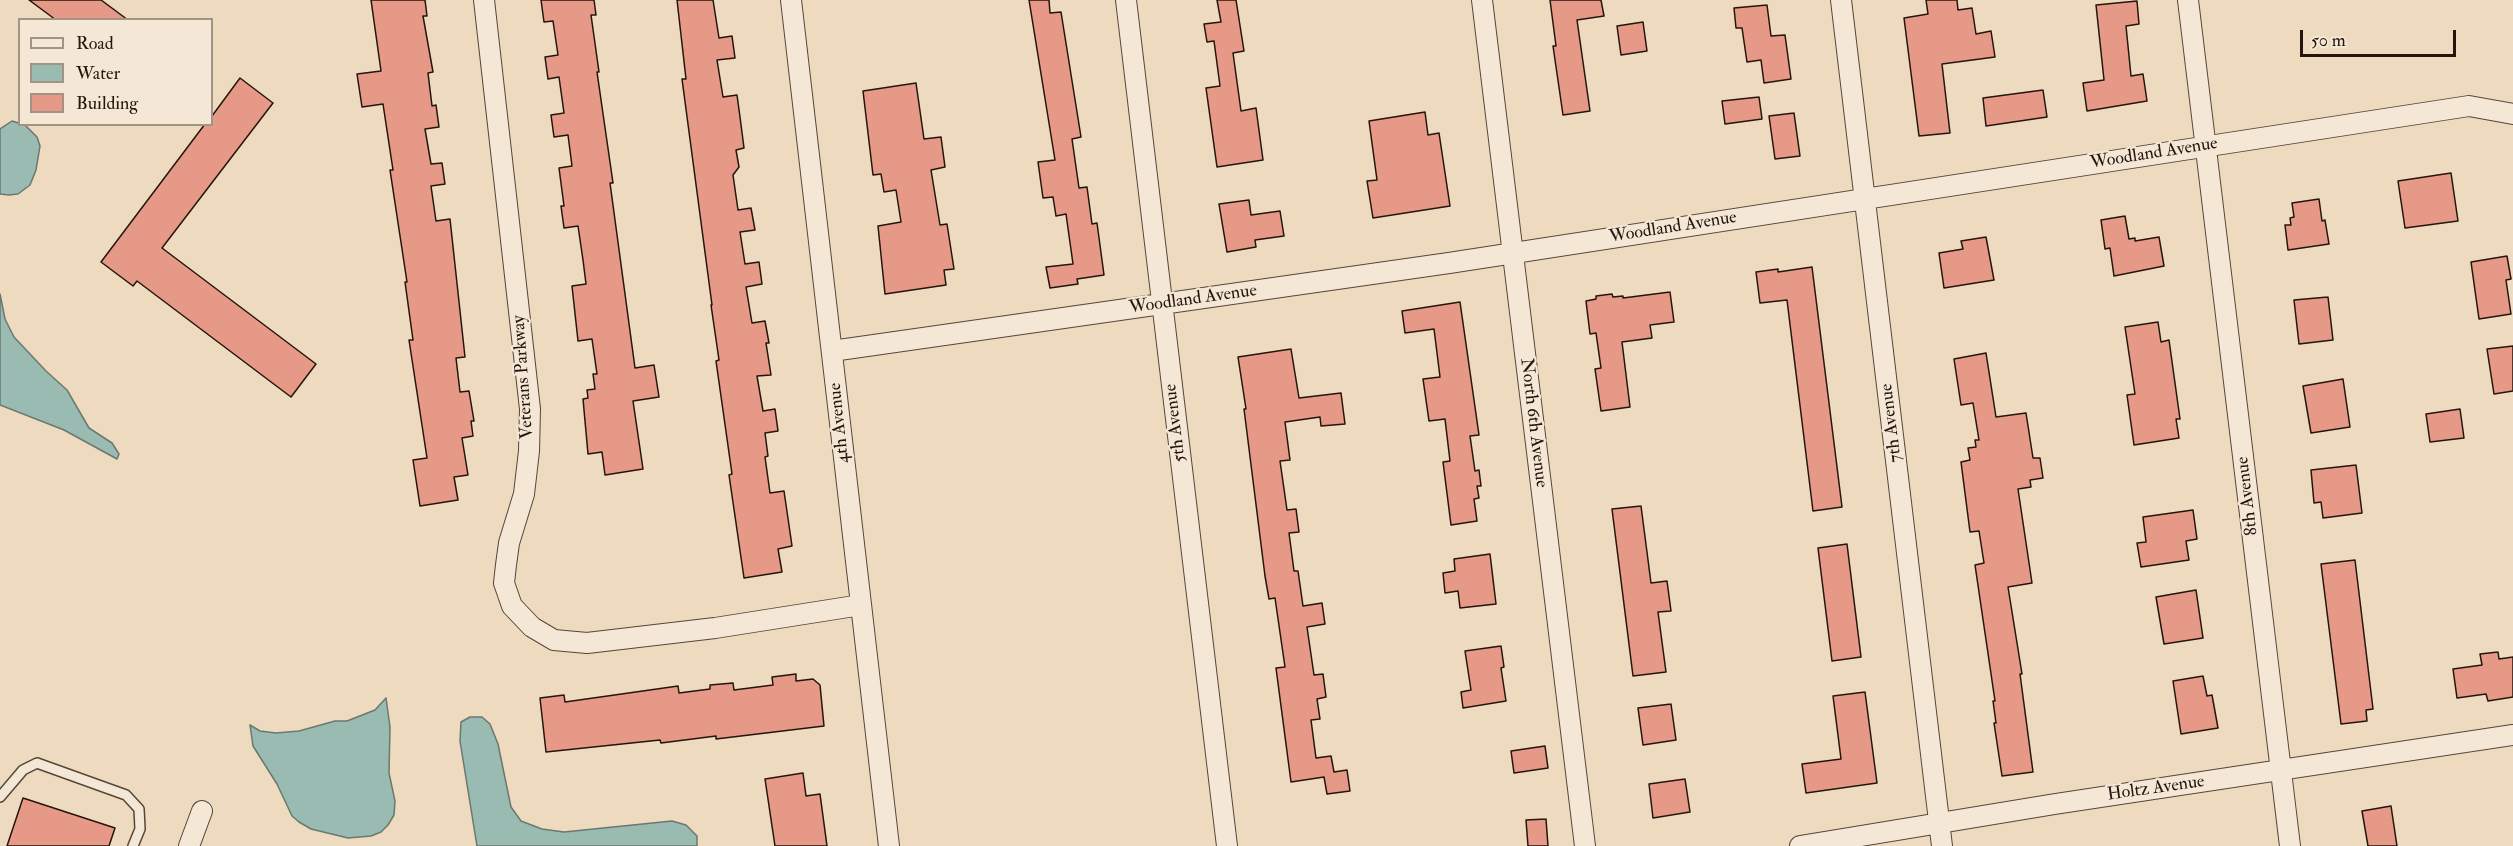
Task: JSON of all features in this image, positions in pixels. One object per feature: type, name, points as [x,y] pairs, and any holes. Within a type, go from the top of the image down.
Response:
[{"type":"street","name":"Veterans Parkway","points":[[484,0],[530,409],[529,451],[524,494],[509,543],[504,583],[512,606],[532,627],[554,640],[587,643],[715,628],[861,605]]},
{"type":"street","name":"4th Avenue","points":[[790,0],[889,846]]},
{"type":"street","name":"5th Avenue","points":[[1126,0],[1227,846]]},
{"type":"street","name":"North 6th Avenue","points":[[1482,0],[1585,846]]},
{"type":"street","name":"7th Avenue","points":[[1841,0],[1941,846]]},
{"type":"street","name":"8th Avenue","points":[[2188,0],[2290,846]]},
{"type":"street","name":"Woodland Avenue","points":[[832,351],[1513,253],[2469,106],[2513,114]]},
{"type":"street","name":"Holtz Avenue","points":[[1800,846],[2055,804],[2513,735]]},
{"type":"street","points":[[189,846],[202,811]]},
{"type":"lane","points":[[0,797],[23,770],[37,763],[126,795],[139,808],[140,829],[133,846]]},
{"type":"water","points":[[12,121],[18,123],[18,126],[26,126],[37,137],[40,146],[36,170],[30,185],[18,194],[0,194],[0,129]]},
{"type":"water","points":[[0,294],[5,319],[14,337],[67,390],[89,428],[112,443],[119,454],[117,459],[64,430],[0,405]]},
{"type":"water","points":[[386,698],[390,727],[389,773],[395,801],[394,815],[388,825],[381,832],[371,836],[348,838],[311,829],[299,822],[292,816],[277,784],[253,746],[250,725],[260,731],[276,733],[299,731],[335,721],[347,721],[375,710]]},
{"type":"water","points":[[470,717],[482,717],[490,724],[498,744],[511,807],[521,821],[542,829],[564,832],[672,821],[686,825],[697,836],[697,846],[477,846],[460,741],[461,722]]},
{"type":"building","points":[[29,0],[101,0],[125,18],[53,18]]},
{"type":"building","points":[[371,0],[425,0],[427,16],[423,16],[433,72],[428,73],[432,106],[436,105],[439,127],[425,129],[431,164],[442,163],[445,184],[431,186],[436,221],[450,219],[465,357],[456,358],[460,392],[469,391],[474,421],[471,421],[473,436],[462,438],[468,475],[454,477],[458,500],[420,506],[413,460],[427,458],[409,340],[413,340],[405,282],[407,282],[390,170],[393,170],[383,104],[362,107],[357,74],[381,71]]},
{"type":"building","points":[[541,0],[594,0],[596,15],[591,15],[599,72],[597,72],[635,368],[654,365],[659,397],[633,401],[643,469],[605,475],[602,452],[588,454],[583,399],[588,398],[587,390],[595,389],[593,374],[597,374],[592,339],[578,341],[572,286],[586,284],[578,226],[564,228],[561,206],[564,206],[559,168],[572,166],[568,135],[554,137],[551,115],[564,113],[559,77],[548,79],[545,57],[558,55],[553,21],[544,22]]},
{"type":"building","points":[[677,0],[713,0],[719,38],[732,36],[735,58],[717,60],[723,97],[737,95],[744,148],[736,150],[739,167],[733,175],[738,210],[751,208],[755,230],[740,232],[745,264],[759,262],[762,284],[746,287],[752,323],[765,321],[769,343],[766,343],[771,375],[757,376],[763,411],[775,409],[778,431],[765,433],[768,456],[765,457],[770,493],[784,491],[792,546],[778,549],[782,572],[744,578],[729,475],[732,474],[716,361],[719,360],[682,79],[686,79]]},
{"type":"building","points":[[1029,0],[1049,0],[1050,13],[1061,12],[1081,137],[1072,139],[1079,188],[1087,187],[1092,224],[1097,223],[1104,275],[1077,279],[1078,284],[1050,288],[1046,267],[1073,264],[1066,214],[1056,216],[1053,197],[1043,198],[1038,162],[1055,160]]},
{"type":"building","points":[[1217,0],[1236,0],[1244,51],[1233,53],[1241,111],[1256,108],[1263,160],[1217,167],[1206,88],[1220,86],[1214,41],[1207,42],[1204,24],[1221,22]]},
{"type":"building","points":[[1550,0],[1601,0],[1604,16],[1577,20],[1590,111],[1563,115],[1553,46],[1556,46]]},
{"type":"building","points":[[1926,0],[1957,0],[1958,10],[1972,8],[1976,34],[1991,31],[1995,57],[1942,64],[1950,133],[1919,136],[1904,18],[1928,14]]},
{"type":"building","points":[[2137,1],[2139,24],[2126,26],[2131,76],[2143,74],[2147,101],[2087,111],[2083,83],[2104,80],[2096,5]]},
{"type":"building","points":[[1767,5],[1771,36],[1785,35],[1791,79],[1764,83],[1761,60],[1747,62],[1742,28],[1736,28],[1734,8]]},
{"type":"building","points":[[1643,22],[1647,51],[1621,55],[1617,26]]},
{"type":"building","points":[[240,78],[273,103],[162,248],[316,364],[291,397],[137,281],[133,286],[101,262],[203,126],[213,126],[213,115]]},
{"type":"building","points":[[916,83],[924,139],[941,137],[945,167],[931,170],[940,225],[947,224],[954,269],[944,270],[946,285],[885,294],[878,226],[901,222],[896,190],[884,192],[881,174],[873,175],[863,91]]},
{"type":"building","points":[[2043,90],[2047,117],[1986,126],[1983,98]]},
{"type":"building","points":[[1759,97],[1762,119],[1725,124],[1722,101]]},
{"type":"building","points":[[1425,112],[1428,135],[1439,133],[1450,206],[1373,218],[1367,181],[1377,180],[1369,121]]},
{"type":"building","points":[[1794,113],[1800,156],[1775,159],[1769,116]]},
{"type":"building","points":[[2451,173],[2458,221],[2405,228],[2398,181]]},
{"type":"building","points":[[2319,199],[2322,221],[2325,220],[2329,244],[2288,250],[2285,225],[2291,225],[2290,218],[2294,217],[2292,203]]},
{"type":"building","points":[[1249,200],[1251,215],[1280,211],[1284,236],[1255,240],[1256,247],[1227,252],[1219,204]]},
{"type":"building","points":[[2125,216],[2129,239],[2135,238],[2135,241],[2159,237],[2164,266],[2114,276],[2110,248],[2105,249],[2101,220]]},
{"type":"building","points":[[1986,237],[1994,280],[1944,288],[1939,253],[1963,249],[1961,241]]},
{"type":"building","points":[[2507,256],[2511,279],[2506,280],[2511,314],[2479,319],[2471,262]]},
{"type":"building","points":[[1812,267],[1842,507],[1813,511],[1787,300],[1760,303],[1756,272],[1778,269],[1778,272]]},
{"type":"building","points":[[1670,292],[1674,322],[1650,325],[1652,338],[1622,342],[1630,407],[1601,411],[1595,369],[1601,368],[1596,333],[1590,334],[1586,301],[1596,299],[1596,296],[1612,294],[1613,297],[1623,296],[1623,298]]},
{"type":"building","points":[[2328,297],[2333,340],[2299,344],[2294,300]]},
{"type":"building","points":[[1460,302],[1479,435],[1470,436],[1475,471],[1479,470],[1481,486],[1477,486],[1479,498],[1474,499],[1477,521],[1451,525],[1443,462],[1450,461],[1445,419],[1429,421],[1423,379],[1440,377],[1434,329],[1405,333],[1402,311]]},
{"type":"building","points":[[2158,322],[2161,342],[2169,340],[2180,419],[2176,419],[2179,438],[2134,445],[2127,395],[2135,394],[2125,327]]},
{"type":"building","points":[[2513,346],[2513,391],[2494,394],[2487,349]]},
{"type":"building","points":[[1291,349],[1299,398],[1341,393],[1345,424],[1321,426],[1320,417],[1285,422],[1290,460],[1280,461],[1287,510],[1296,509],[1299,532],[1289,533],[1294,571],[1298,571],[1303,606],[1322,603],[1325,624],[1307,627],[1314,675],[1323,674],[1326,697],[1317,699],[1320,719],[1311,720],[1316,758],[1331,756],[1334,772],[1347,770],[1350,791],[1327,794],[1324,777],[1291,782],[1276,668],[1285,667],[1275,598],[1269,599],[1265,576],[1238,357]]},
{"type":"building","points":[[1986,353],[1996,417],[2026,413],[2033,458],[2040,458],[2043,478],[2030,480],[2031,487],[2018,489],[2032,583],[2008,587],[2022,674],[2020,674],[2033,772],[2002,776],[1994,723],[1996,723],[1993,701],[1995,701],[1975,565],[1984,563],[1979,531],[1970,532],[1961,462],[1970,460],[1968,448],[1976,447],[1975,440],[1979,440],[1973,403],[1961,405],[1954,359]]},
{"type":"building","points":[[2343,379],[2350,427],[2311,433],[2303,386]]},
{"type":"building","points":[[2460,409],[2464,438],[2430,442],[2426,414]]},
{"type":"building","points":[[2356,465],[2362,513],[2323,518],[2321,502],[2314,503],[2311,470]]},
{"type":"building","points":[[1641,506],[1651,583],[1667,581],[1671,611],[1658,612],[1666,672],[1633,676],[1612,509]]},
{"type":"building","points":[[2193,510],[2197,539],[2186,541],[2189,560],[2141,567],[2137,543],[2146,542],[2143,517]]},
{"type":"building","points":[[1847,544],[1861,657],[1832,661],[1818,548]]},
{"type":"building","points":[[1490,554],[1496,604],[1460,608],[1458,591],[1445,593],[1443,573],[1455,571],[1454,559]]},
{"type":"building","points":[[2355,560],[2373,709],[2366,710],[2367,721],[2341,724],[2321,564]]},
{"type":"building","points":[[2196,590],[2203,638],[2164,644],[2156,597]]},
{"type":"building","points":[[1501,646],[1504,667],[1501,668],[1506,701],[1463,708],[1461,692],[1471,690],[1465,651]]},
{"type":"building","points":[[2498,652],[2499,659],[2513,657],[2513,697],[2488,701],[2486,694],[2457,698],[2453,669],[2482,665],[2480,654]]},
{"type":"building","points":[[796,674],[796,681],[813,679],[820,685],[824,726],[716,739],[716,736],[661,743],[660,740],[546,752],[540,698],[564,695],[565,702],[678,686],[679,693],[710,689],[710,685],[733,683],[734,690],[773,685],[772,677]]},
{"type":"building","points":[[2203,676],[2207,696],[2212,695],[2218,728],[2181,734],[2173,681]]},
{"type":"building","points":[[1865,692],[1877,783],[1806,793],[1802,764],[1841,759],[1833,696]]},
{"type":"building","points":[[1671,704],[1676,740],[1643,745],[1638,708]]},
{"type":"building","points":[[1545,746],[1548,768],[1514,773],[1511,751]]},
{"type":"building","points":[[803,773],[806,796],[820,794],[827,846],[775,846],[765,779]]},
{"type":"building","points":[[1685,779],[1690,812],[1653,818],[1649,784]]},
{"type":"building","points":[[23,798],[115,828],[109,846],[7,846]]},
{"type":"building","points":[[2391,806],[2397,846],[2368,846],[2362,811]]},
{"type":"building","points":[[1546,819],[1548,846],[1528,846],[1526,820]]}]
